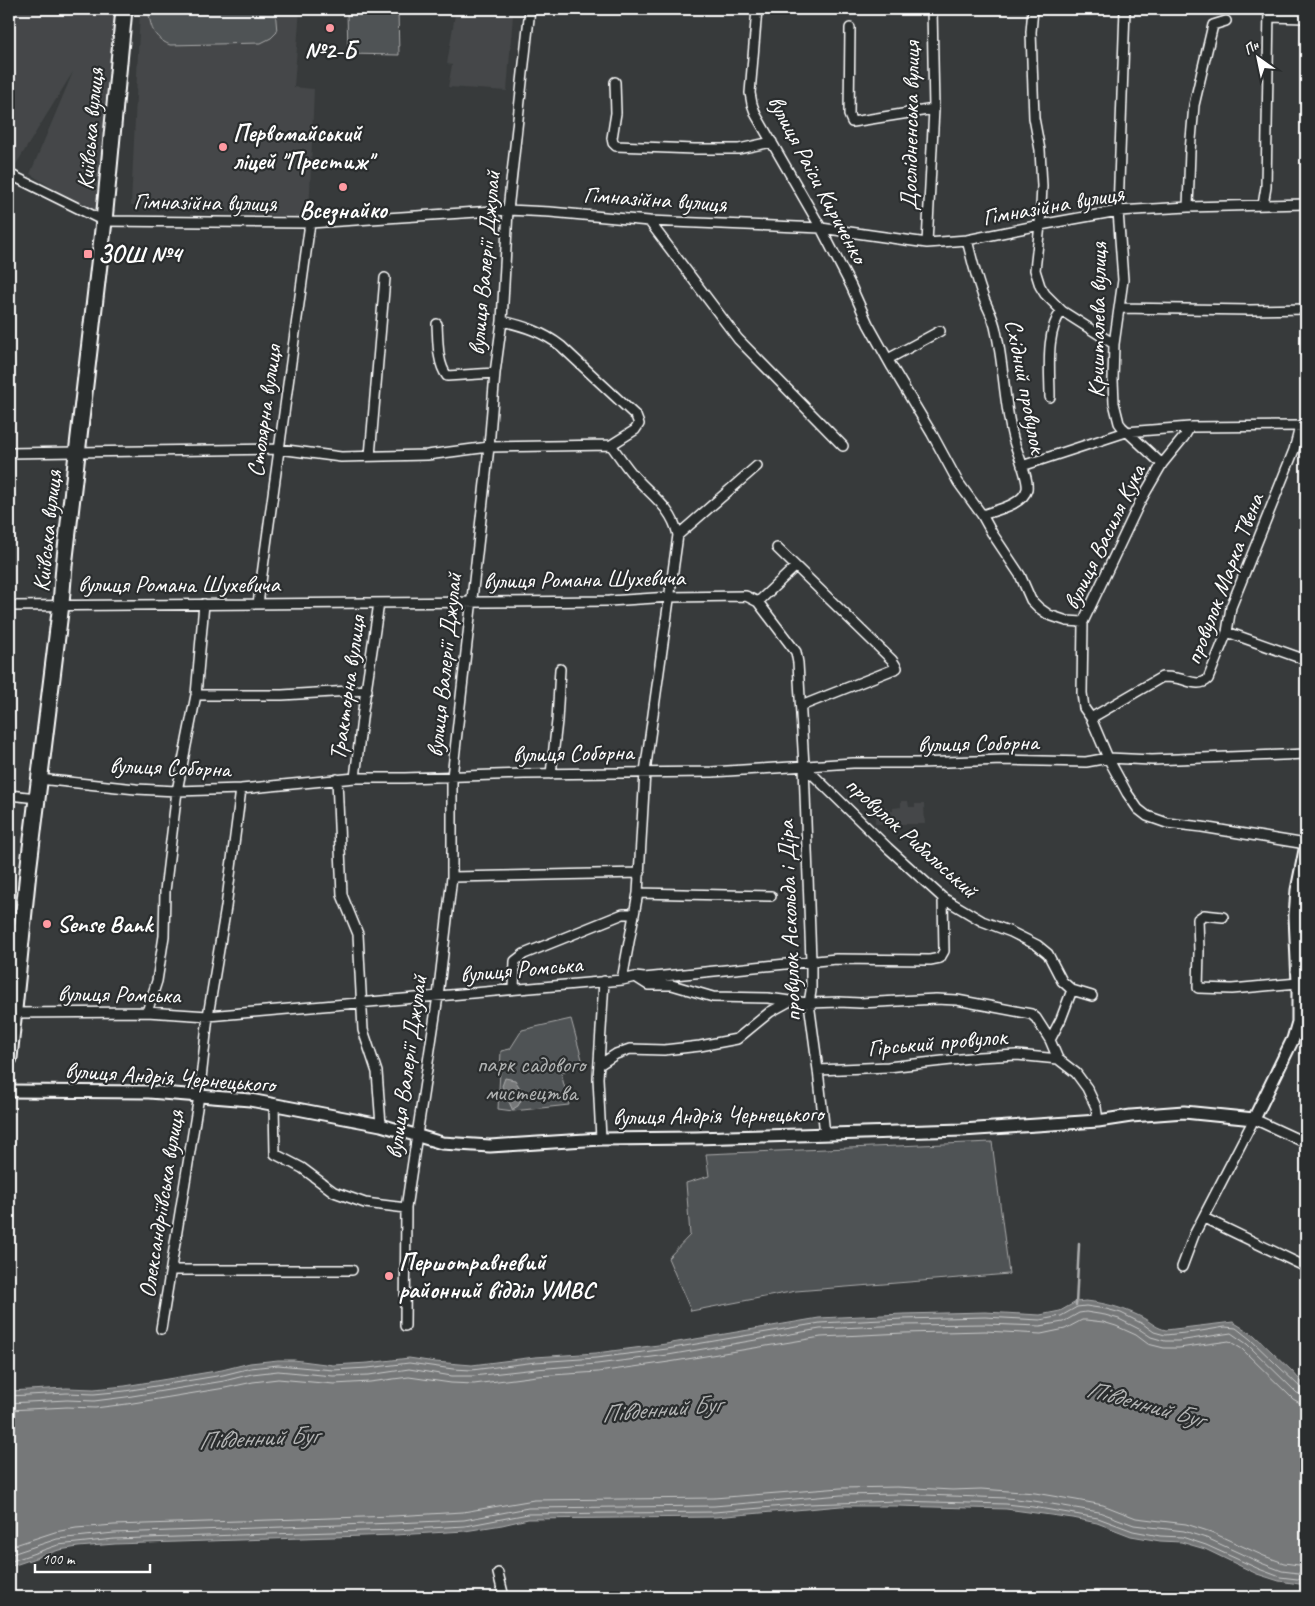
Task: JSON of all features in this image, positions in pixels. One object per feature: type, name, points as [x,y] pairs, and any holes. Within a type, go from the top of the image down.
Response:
[{"type":"main road","name":"Київська вулиця","points":[[9,1058],[13,1013],[12,995],[61,604],[104,220],[124,9]]},
{"type":"street","name":"вулиця Валерії Джулай","points":[[405,1326],[406,1208],[438,996],[452,878],[452,777],[502,321],[508,210],[530,9]]},
{"type":"street","name":"вулиця Раїси Кириченко","points":[[757,9],[750,93],[756,115],[822,228],[868,324],[888,360],[958,482],[982,515],[1020,575],[1031,600],[1049,615],[1067,621],[1083,622]]},
{"type":"street","name":"Дослідненська вулиця","points":[[927,243],[934,109],[932,9]]},
{"type":"street","points":[[1032,9],[1034,118],[1040,150],[1042,186],[1040,225],[1034,270],[1045,294],[1062,311],[1114,344]]},
{"type":"street","name":"Кришталева вулиця","points":[[1125,9],[1118,211],[1123,280],[1114,344],[1114,403],[1118,423],[1162,464]]},
{"type":"street","points":[[1263,205],[1266,187],[1269,13],[1306,18]]},
{"type":"street","points":[[1188,207],[1194,104],[1213,25],[1226,22]]},
{"type":"street","points":[[850,28],[849,115],[852,122],[934,109]]},
{"type":"street","points":[[615,82],[616,113],[612,138],[616,146],[694,149],[739,148],[772,142]]},
{"type":"street","name":"Гімназійна вулиця","points":[[9,174],[104,220],[310,223],[508,210],[649,221],[822,228],[927,243],[967,240],[1118,211],[1306,204]]},
{"type":"street","points":[[649,221],[738,339],[843,446]]},
{"type":"street","name":"Столярна вулиця","points":[[258,604],[310,223]]},
{"type":"street","name":"Східний провулок","points":[[967,240],[983,298],[991,313],[996,331],[1012,437],[1028,482],[1025,494],[1012,504],[982,515]]},
{"type":"street","points":[[370,456],[385,278]]},
{"type":"street","points":[[1119,308],[1306,309]]},
{"type":"street","points":[[1050,397],[1052,328],[1062,311]]},
{"type":"street","points":[[9,454],[279,449],[341,457],[427,454],[489,447],[611,445],[635,430],[639,424],[636,416],[548,335],[524,326],[502,321]]},
{"type":"street","points":[[437,324],[440,359],[447,376],[495,373]]},
{"type":"street","points":[[888,360],[940,331]]},
{"type":"street","name":"вулиця Василя Кука","points":[[1022,466],[1126,432],[1190,427],[1303,427]]},
{"type":"street","name":"вулиця Василя Кука","points":[[1190,427],[1162,464],[1140,502],[1083,622],[1082,693],[1084,708],[1091,718],[1108,758],[1126,793],[1138,809],[1147,816],[1167,823],[1306,844]]},
{"type":"street","name":"провулок Марка Твена","points":[[1091,718],[1162,677],[1199,684],[1208,680],[1227,632],[1231,607],[1303,427]]},
{"type":"street","points":[[611,445],[634,476],[667,510],[676,526],[678,536],[645,772],[638,893],[622,980]]},
{"type":"street","points":[[678,536],[757,466]]},
{"type":"street","points":[[777,548],[886,653],[897,668],[801,706],[796,652],[758,602],[795,567]]},
{"type":"street","name":"вулиця Романа Шухевича","points":[[9,606],[61,604],[609,602],[670,597],[746,596],[758,602]]},
{"type":"street","name":"Тракторна вулиця","points":[[355,778],[379,603]]},
{"type":"street","points":[[147,1012],[157,981],[164,936],[165,892],[177,791],[196,695],[204,604]]},
{"type":"street","points":[[1227,632],[1306,660]]},
{"type":"street","points":[[551,774],[560,669]]},
{"type":"street","points":[[196,695],[282,695],[367,690]]},
{"type":"street","name":"провулок Аскольда і Діра","points":[[801,706],[811,962],[809,1003],[825,1134]]},
{"type":"street","name":"вулиця Соборна","points":[[39,778],[136,789],[177,791],[241,789],[355,778],[712,772],[853,763],[918,764],[1002,760],[1086,762],[1108,758],[1152,760],[1306,754]]},
{"type":"street","name":"провулок Рибальський","points":[[804,766],[888,848],[943,898],[982,921],[1011,932],[1037,945],[1048,954],[1062,981],[1072,990]]},
{"type":"street","name":"Тракторна вулиця","points":[[337,779],[342,895],[358,934],[363,1030],[376,1072],[380,1125]]},
{"type":"street","name":"Олександріївська вулиця","points":[[161,1329],[199,1096],[208,1016],[226,907],[241,789]]},
{"type":"street","points":[[9,795],[37,798]]},
{"type":"street","points":[[1182,1267],[1194,1235],[1254,1119],[1293,1039],[1298,1022],[1298,983],[1301,970],[1294,916],[1306,844]]},
{"type":"street","points":[[452,878],[640,873]]},
{"type":"street","points":[[638,893],[772,896]]},
{"type":"street","name":"вулиця Ромська","points":[[13,1013],[147,1012],[208,1016],[604,982],[635,977],[644,978],[836,959],[930,960],[940,958],[944,951],[943,898]]},
{"type":"street","points":[[514,989],[515,961],[524,954],[623,914],[634,914]]},
{"type":"street","points":[[1223,917],[1204,915],[1198,919],[1198,988],[1232,989],[1298,983]]},
{"type":"street","points":[[635,977],[648,985],[672,985],[713,997],[768,998],[809,1003],[957,1000],[1031,1014],[1036,1018],[1050,1040],[1058,1059],[1076,1073],[1088,1088],[1096,1107],[1098,1121]]},
{"type":"street","points":[[601,1139],[598,1078],[604,982]]},
{"type":"street","points":[[1050,1040],[1061,1019],[1072,990],[1092,996]]},
{"type":"street","points":[[599,1065],[616,1054],[630,1049],[664,1050],[737,1039],[770,1012],[790,1001]]},
{"type":"street","name":"Гірський провулок","points":[[818,1070],[888,1067],[979,1057],[1017,1055],[1058,1059]]},
{"type":"street","name":"вулиця Андрія Чернецького","points":[[9,1091],[149,1092],[250,1100],[380,1125],[442,1143],[490,1146],[601,1139],[962,1130],[1098,1121],[1131,1116],[1184,1112],[1254,1119],[1306,1143]]},
{"type":"street","points":[[274,1104],[274,1154],[302,1168],[334,1192],[365,1203],[406,1208]]},
{"type":"street","points":[[1204,1218],[1306,1267]]},
{"type":"street","points":[[170,1270],[352,1270]]},
{"type":"street","points":[[498,1574],[504,1597]]},
{"type":"shaded area","points":[[9,9],[124,9],[104,221],[30,174],[73,72],[15,166],[9,165]]},
{"type":"shaded area","name":"Первомайський ліцей \"Престиж\"","points":[[140,9],[300,9],[294,87],[314,89],[309,218],[131,205]]},
{"type":"shaded area","points":[[455,14],[513,15],[507,91],[448,87],[452,65],[447,64]]},
{"type":"shaded area","points":[[901,801],[908,801],[909,807],[915,807],[915,804],[924,804],[925,824],[875,824],[875,814],[881,814],[881,807],[887,807],[887,813],[889,813],[893,811],[893,808],[901,807]]},
{"type":"green space","points":[[148,9],[275,9],[277,32],[271,38],[261,43],[170,45],[159,39],[153,31]]},
{"type":"green space","points":[[398,10],[399,55],[348,54],[347,11]]},
{"type":"green space","name":"парк садового мистецтва","points":[[571,1019],[583,1063],[561,1073],[569,1105],[513,1111],[498,1109],[501,1051],[510,1049],[522,1030]]},
{"type":"green space","points":[[992,1142],[1009,1274],[796,1291],[691,1311],[668,1258],[690,1235],[686,1183],[709,1176],[706,1154]]},
{"type":"water","points":[[505,1078],[515,1080],[524,1095],[513,1111],[502,1086]]},
{"type":"water","name":"Південний Буг","points":[[1086,1301],[1124,1309],[1166,1330],[1233,1322],[1254,1335],[1306,1387],[1306,1585],[1279,1581],[1257,1574],[1205,1549],[1181,1542],[1160,1541],[1131,1536],[1097,1523],[1073,1518],[1006,1509],[897,1506],[841,1506],[715,1517],[528,1519],[465,1531],[115,1544],[59,1550],[9,1567],[9,1391],[67,1388],[94,1389],[125,1386],[222,1370],[250,1363],[278,1360],[333,1365],[409,1358],[472,1365],[666,1344],[819,1318],[985,1312],[1040,1315],[1060,1311],[1076,1302]]},
{"type":"waterway","points":[[1076,1305],[1079,1244]]},
{"type":"place","name":"№2-Б","points":[[330,28]]},
{"type":"place","name":"Первомайський ліцей \"Престиж\"","points":[[223,147]]},
{"type":"place","name":"Всезнайко","points":[[343,187]]},
{"type":"place","name":"ЗОШ №4","points":[[88,254]]},
{"type":"place","name":"Sense Bank","points":[[47,924]]},
{"type":"place","name":"Першотравневий районний відділ УМВС","points":[[389,1276]]}]
